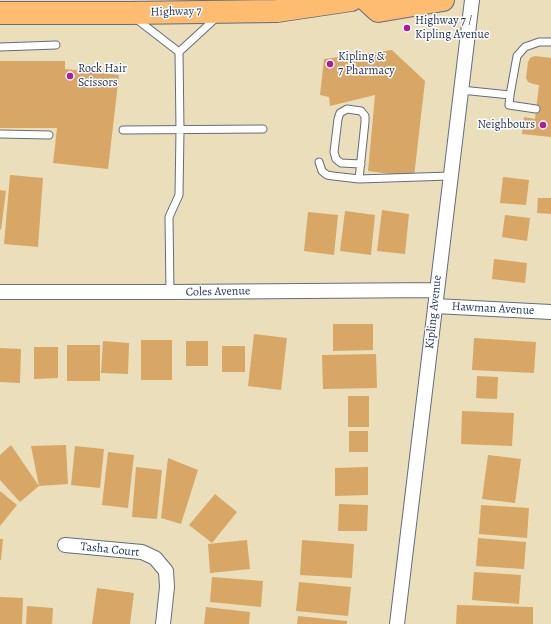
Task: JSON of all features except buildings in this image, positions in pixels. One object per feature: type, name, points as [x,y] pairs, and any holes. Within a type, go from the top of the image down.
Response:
[{"type":"main road","name":"Highway 7","points":[[0,12],[40,10],[223,12],[277,8],[346,0]]},
{"type":"main road","points":[[366,0],[378,11],[443,0]]},
{"type":"street","name":"Kipling Avenue","points":[[397,624],[472,0]]},
{"type":"street","name":"Coles Avenue","points":[[0,292],[437,290]]},
{"type":"street","name":"Hawman Avenue","points":[[435,306],[551,312]]},
{"type":"street","name":"Tasha Court","points":[[65,545],[142,552],[155,558],[166,571],[167,587],[163,624]]},
{"type":"lane","points":[[122,11],[179,52]]},
{"type":"lane","points":[[170,292],[169,217],[179,195],[179,52],[223,12]]},
{"type":"lane","points":[[536,108],[509,105],[517,56],[525,47],[539,42],[551,42]]},
{"type":"lane","points":[[0,47],[56,45]]},
{"type":"lane","points":[[461,90],[510,95]]},
{"type":"lane","points":[[359,179],[361,164],[365,116],[361,111],[347,110],[340,113],[338,119],[334,152],[336,159],[341,163],[361,164]]},
{"type":"lane","points":[[123,130],[263,130]]},
{"type":"lane","points":[[0,134],[49,135]]},
{"type":"lane","points":[[319,162],[322,172],[327,175],[359,179],[450,176]]},
{"type":"place","name":"Highway 7 / Kipling Avenue","points":[[407,28]]},
{"type":"place","name":"Kipling & 7 Pharmacy","points":[[330,64]]},
{"type":"place","name":"Rock Hair Scissors","points":[[70,76]]},
{"type":"place","name":"Neighbours","points":[[543,125]]}]
